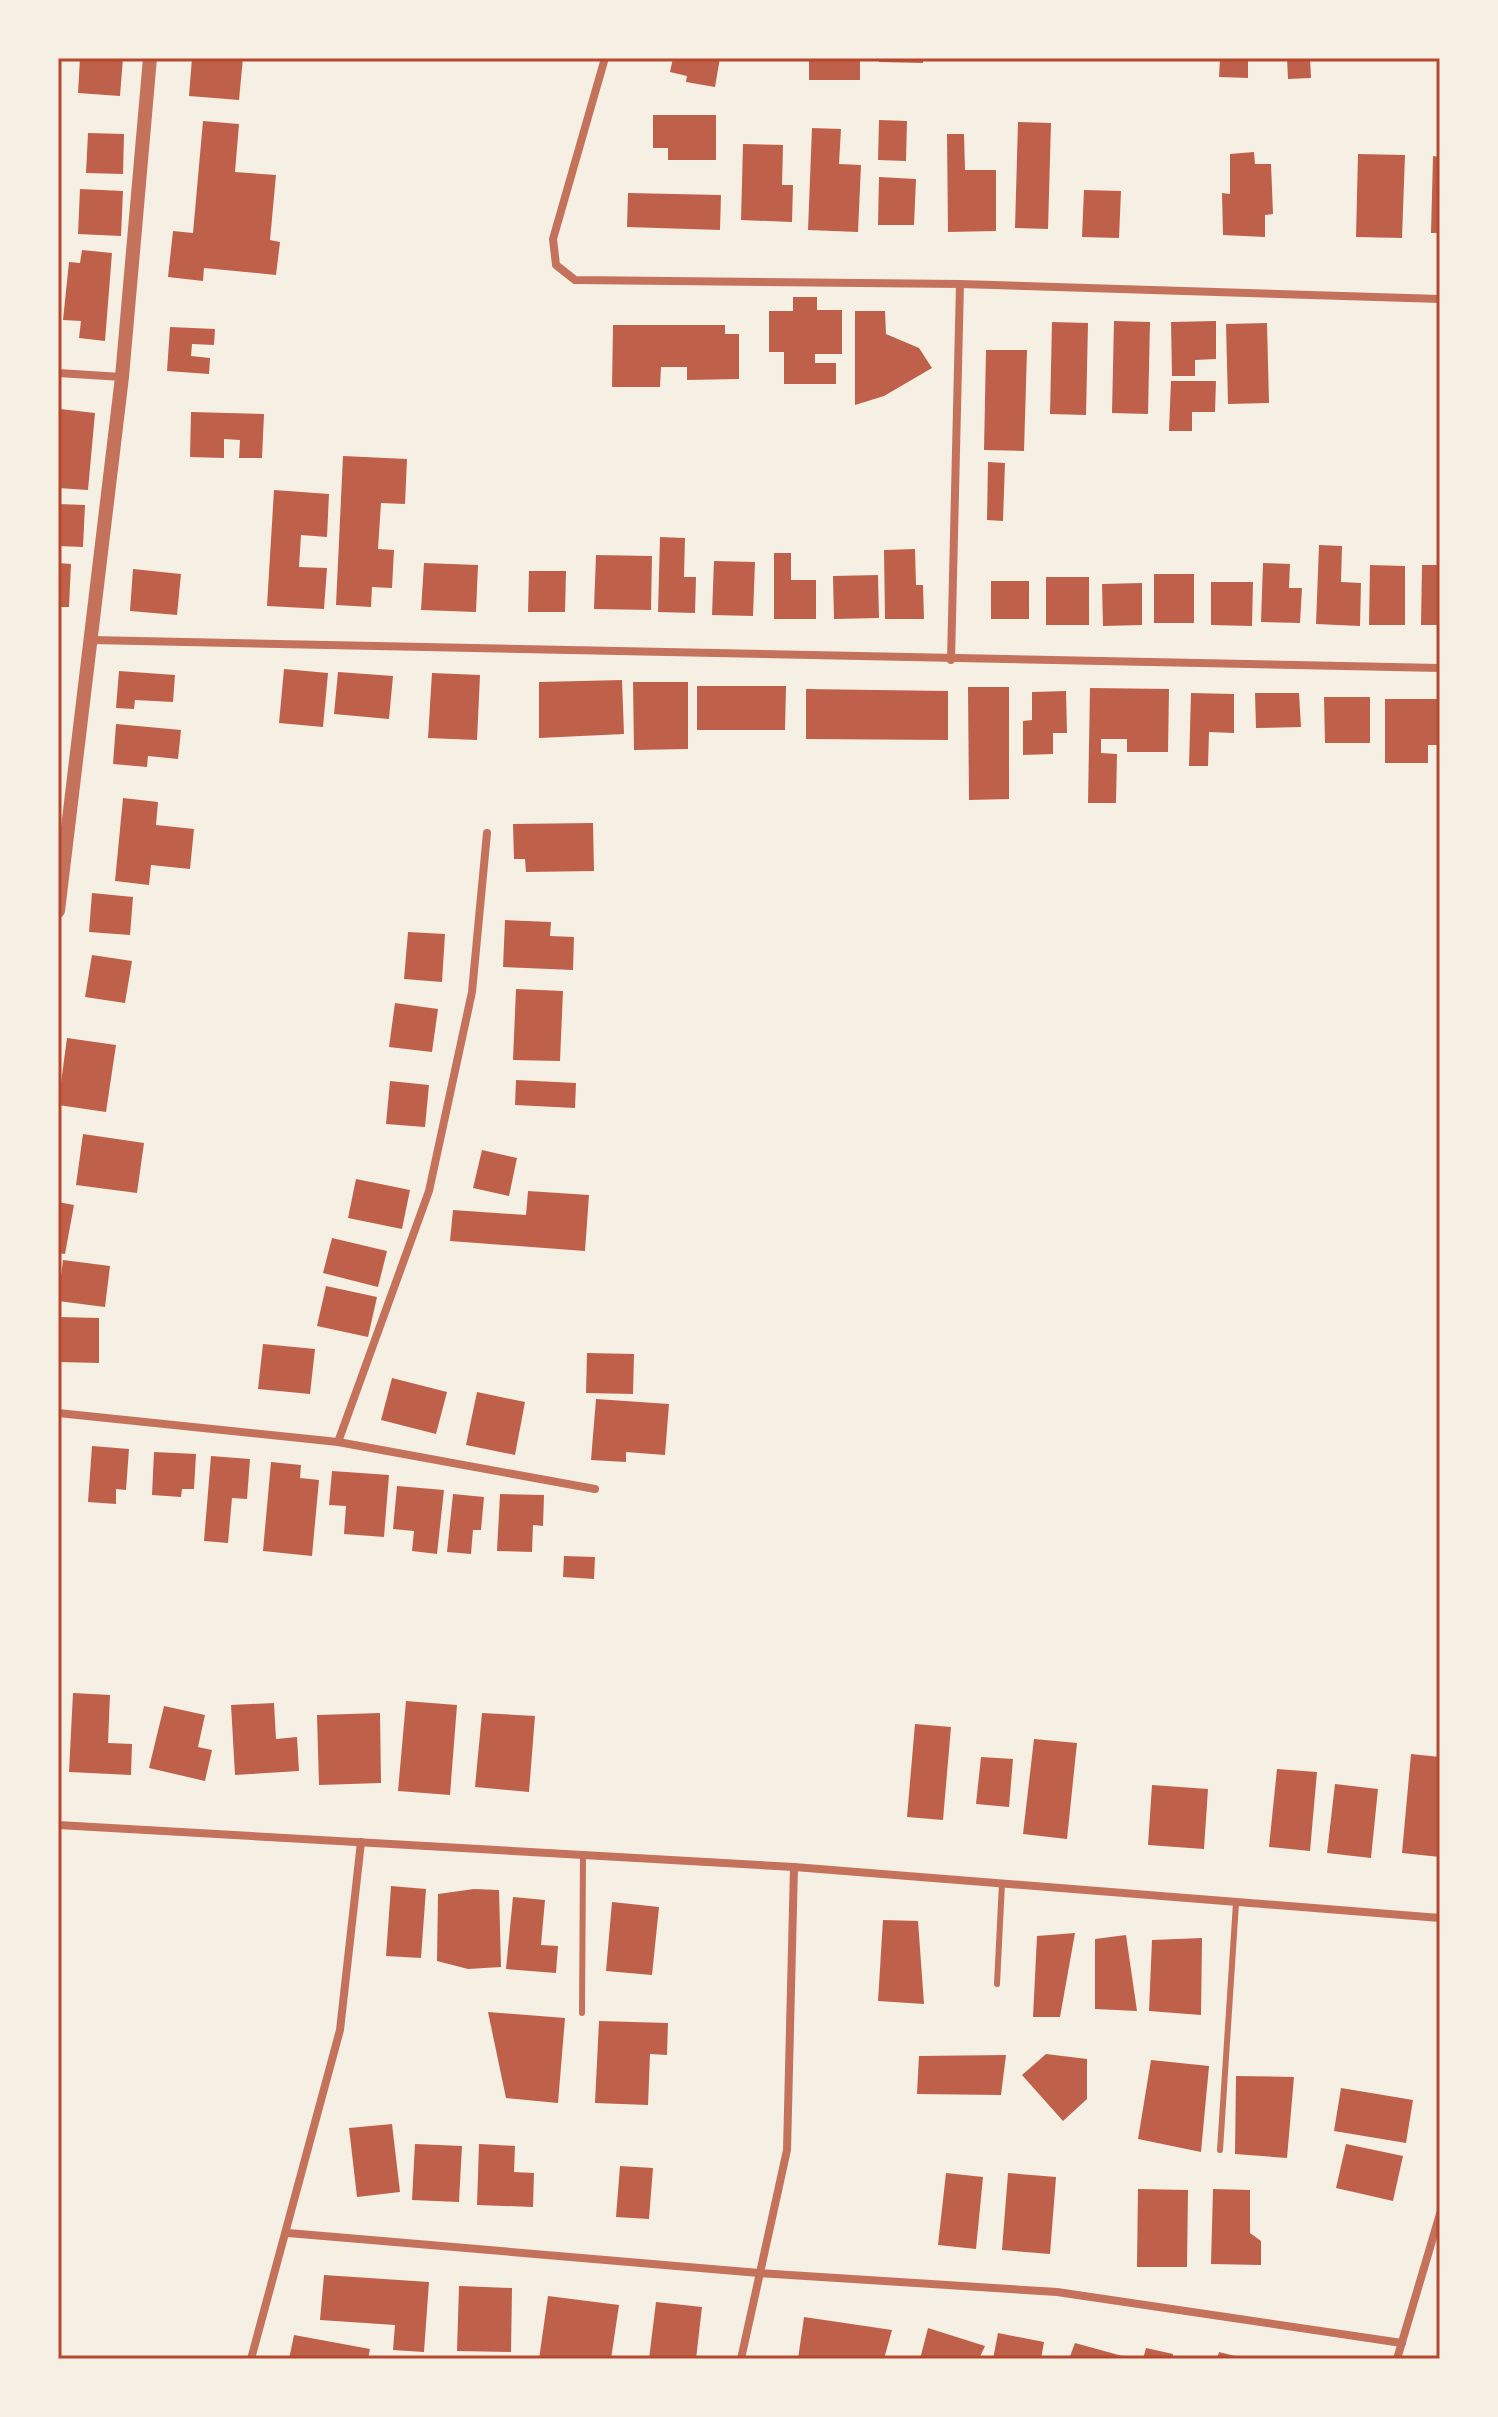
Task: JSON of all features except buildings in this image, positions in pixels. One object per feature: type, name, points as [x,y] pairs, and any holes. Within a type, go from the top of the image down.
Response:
[{"type":"street","points":[[58,911],[122,377],[150,58]]},
{"type":"street","points":[[605,58],[553,239],[556,265],[575,280],[960,284],[1440,299]]},
{"type":"street","points":[[951,660],[960,284]]},
{"type":"street","points":[[58,373],[122,377]]},
{"type":"street","points":[[91,640],[1440,668]]},
{"type":"street","points":[[338,1442],[429,1191],[472,992],[487,833]]},
{"type":"street","points":[[58,1413],[338,1442],[595,1489]]},
{"type":"street","points":[[58,1825],[794,1867],[1440,1918]]},
{"type":"street","points":[[251,2359],[288,2233],[340,2030],[361,1842]]},
{"type":"street","points":[[741,2359],[787,2150],[794,1867]]},
{"type":"street","points":[[1397,2359],[1440,2214]]},
{"type":"street","points":[[288,2233],[759,2273],[1057,2292],[1402,2343]]},
{"type":"lane","points":[[582,2013],[583,1854]]},
{"type":"lane","points":[[997,1984],[1002,1883]]},
{"type":"lane","points":[[1220,2150],[1236,1903]]}]
